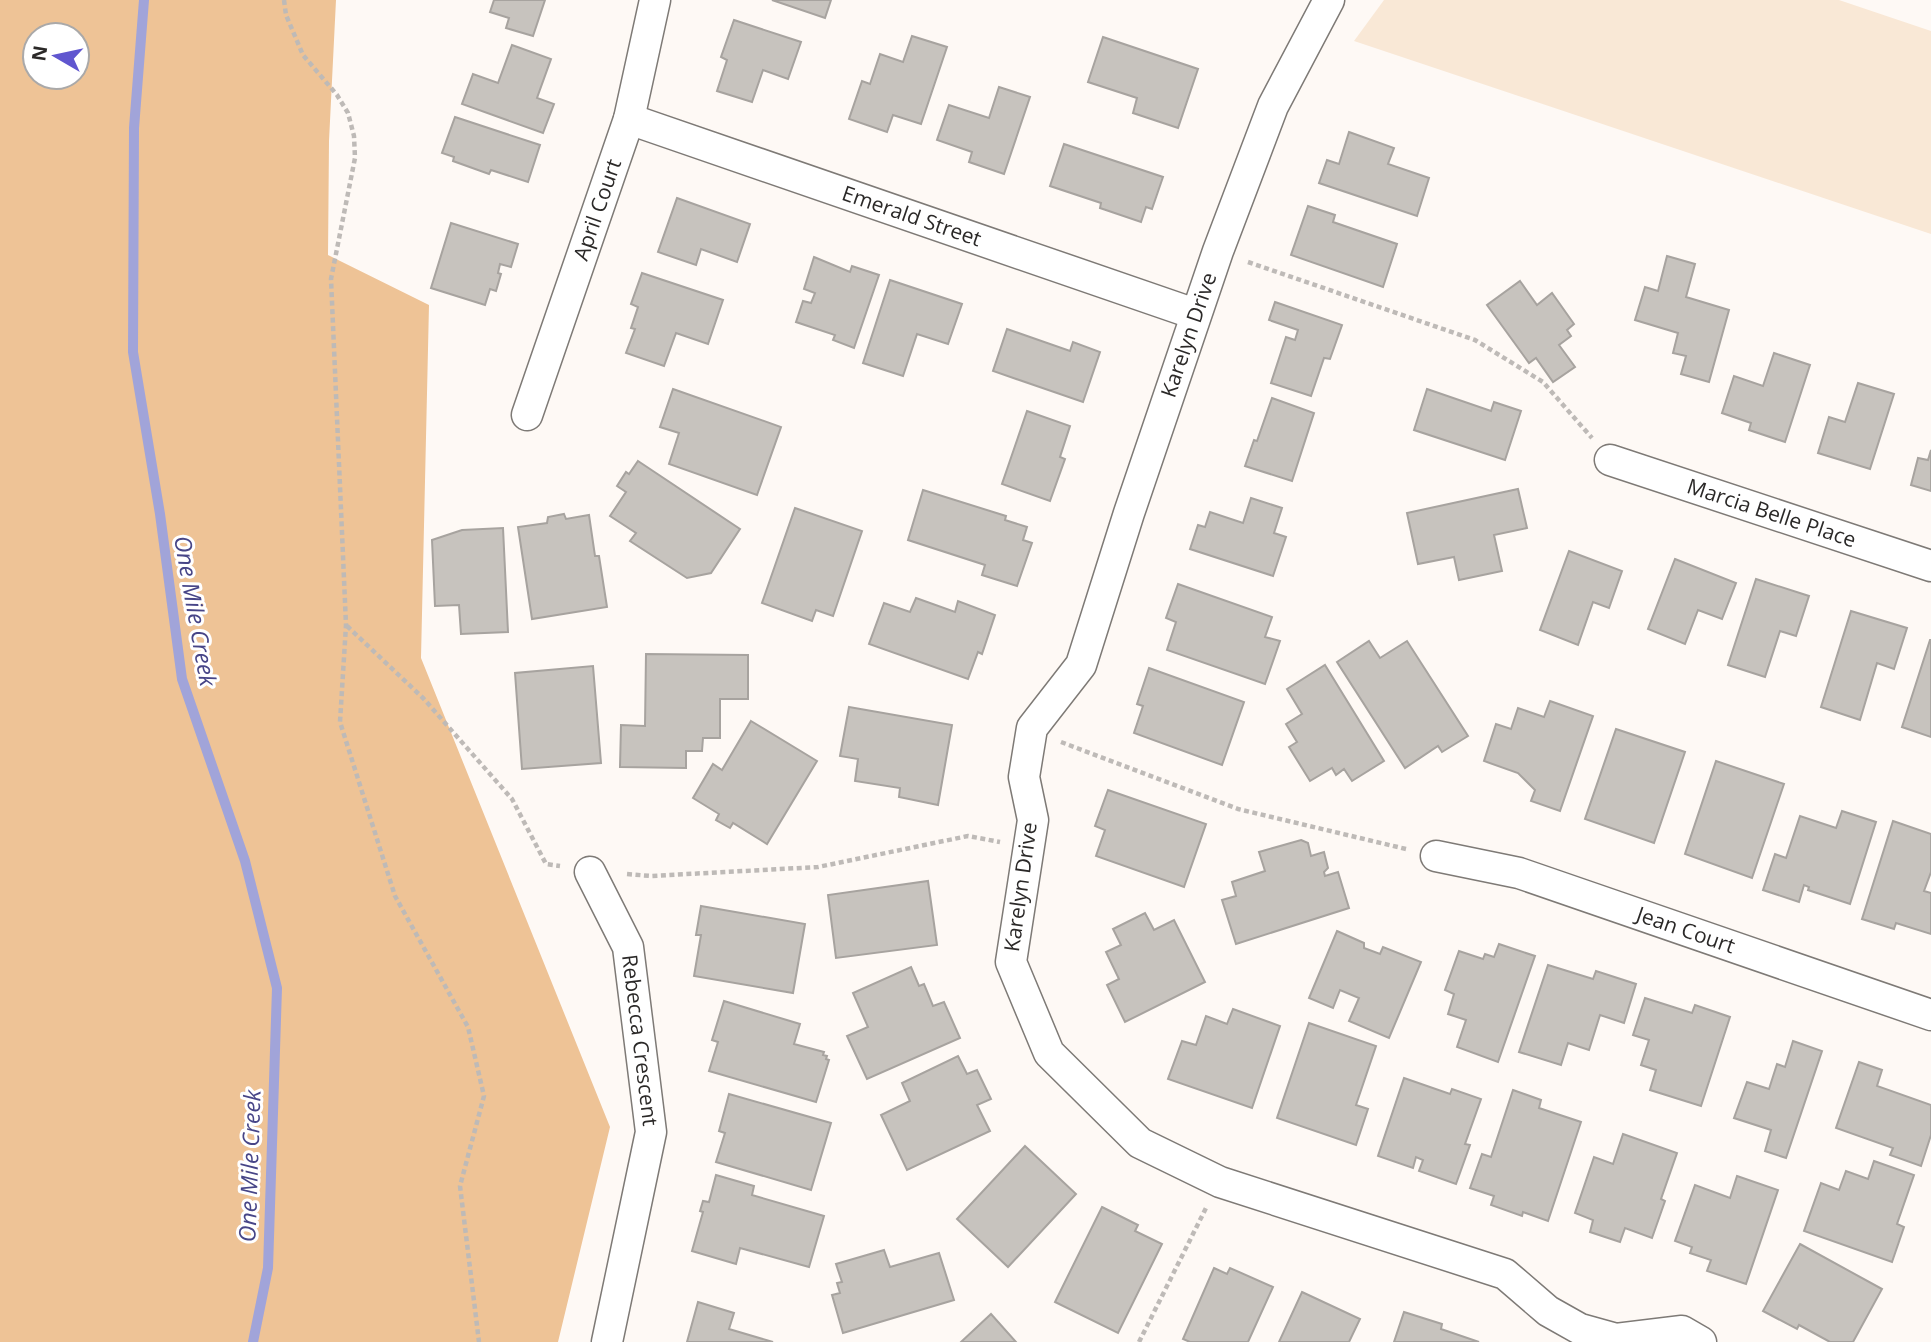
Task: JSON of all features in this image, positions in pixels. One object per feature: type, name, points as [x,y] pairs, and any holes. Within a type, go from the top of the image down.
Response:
[{"type":"street","name":"April Court","points":[[527,415],[629,119],[655,0]]},
{"type":"street","name":"Karelyn Drive","points":[[1329,0],[1273,106],[1218,251],[1081,665],[1032,729],[1024,777],[1032,820],[1011,962],[1049,1053],[1140,1143],[1220,1182],[1505,1274],[1578,1335],[1616,1339],[1682,1331],[1701,1342]]},
{"type":"street","name":"Emerald Street","points":[[629,119],[1195,314]]},
{"type":"street","name":"Marcia Belle Place","points":[[1610,460],[1931,566]]},
{"type":"street","name":"Jean Court","points":[[1436,856],[1519,873],[1931,1015]]},
{"type":"street","name":"Rebecca Crescent","points":[[590,872],[628,947],[651,1132],[607,1342]]},
{"type":"path","points":[[285,0],[286,15],[303,55],[337,95],[348,113],[354,136],[355,159],[331,279],[346,625],[340,722],[395,896],[468,1027],[484,1096],[460,1186],[480,1342]]},
{"type":"path","points":[[1218,251],[1475,340],[1543,382],[1610,460]]},
{"type":"path","points":[[346,625],[423,698],[512,799],[545,864],[590,872],[651,876],[818,867],[968,836],[1028,848]]},
{"type":"path","points":[[1032,729],[1072,747],[1238,809],[1436,856]]},
{"type":"path","points":[[1139,1342],[1220,1182]]},
{"type":"shaded area","points":[[0,0],[336,0],[329,141],[328,255],[429,305],[421,658],[610,1127],[558,1342],[0,1342]]},
{"type":"shaded area","points":[[1384,0],[1839,0],[1931,31],[1931,234],[1354,41]]},
{"type":"building","points":[[494,0],[545,0],[533,36],[506,28],[509,18],[490,12]]},
{"type":"building","points":[[772,0],[831,0],[825,18]]},
{"type":"building","points":[[734,20],[801,42],[788,79],[763,70],[752,102],[717,91],[727,60],[721,57]]},
{"type":"building","points":[[912,36],[947,47],[921,124],[893,115],[887,132],[849,119],[862,81],[870,84],[880,54],[903,62]]},
{"type":"building","points":[[1103,37],[1198,69],[1178,128],[1133,113],[1137,98],[1088,82]]},
{"type":"building","points":[[512,45],[551,59],[537,98],[554,104],[543,133],[462,104],[473,74],[498,83]]},
{"type":"building","points":[[999,87],[1030,97],[1004,174],[969,162],[972,152],[937,140],[949,105],[989,118]]},
{"type":"building","points":[[455,117],[540,145],[528,182],[491,170],[489,174],[453,161],[454,157],[442,153]]},
{"type":"building","points":[[1349,132],[1394,148],[1388,164],[1429,178],[1417,216],[1319,183],[1327,160],[1339,164]]},
{"type":"building","points":[[1064,144],[1163,177],[1152,209],[1146,207],[1141,222],[1100,208],[1101,203],[1050,186]]},
{"type":"building","points":[[677,198],[750,224],[737,262],[701,249],[696,265],[658,252]]},
{"type":"building","points":[[1308,206],[1335,215],[1333,222],[1397,244],[1383,287],[1291,255]]},
{"type":"building","points":[[451,223],[518,244],[511,267],[500,264],[498,273],[501,274],[496,291],[490,289],[485,305],[431,288]]},
{"type":"building","points":[[1667,256],[1695,264],[1686,297],[1729,310],[1709,382],[1681,374],[1686,356],[1673,353],[1678,333],[1635,320],[1645,287],[1658,291]]},
{"type":"building","points":[[814,257],[850,272],[852,266],[879,275],[854,348],[833,340],[835,335],[796,322],[803,301],[811,303],[815,293],[804,289]]},
{"type":"building","points":[[642,273],[723,300],[708,344],[676,333],[664,366],[626,353],[635,329],[631,328],[638,307],[631,304]]},
{"type":"building","points":[[890,280],[962,304],[948,344],[917,334],[903,376],[863,363]]},
{"type":"building","points":[[1520,281],[1537,305],[1552,293],[1574,324],[1567,330],[1571,336],[1559,345],[1575,367],[1553,382],[1536,358],[1529,363],[1487,305]]},
{"type":"building","points":[[1275,302],[1342,325],[1330,359],[1324,358],[1311,396],[1271,383],[1286,337],[1295,340],[1298,330],[1269,320]]},
{"type":"building","points":[[1007,329],[1070,351],[1073,342],[1100,352],[1083,402],[993,371]]},
{"type":"building","points":[[1774,353],[1810,365],[1785,442],[1749,430],[1751,423],[1722,413],[1734,376],[1763,386]]},
{"type":"building","points":[[1858,383],[1894,394],[1870,469],[1818,453],[1829,417],[1845,422]]},
{"type":"building","points":[[673,389],[781,427],[757,495],[669,464],[679,433],[660,427]]},
{"type":"building","points":[[1427,389],[1491,411],[1494,402],[1521,411],[1505,460],[1414,430]]},
{"type":"building","points":[[1272,398],[1314,413],[1292,481],[1245,466]]},
{"type":"building","points":[[1027,411],[1070,426],[1060,457],[1065,459],[1050,501],[1002,484]]},
{"type":"building","points":[[1931,450],[1931,491],[1911,485],[1918,458],[1928,460]]},
{"type":"building","points":[[638,461],[740,529],[711,573],[687,578],[630,541],[636,533],[610,516],[626,492],[617,486],[626,472],[629,474]]},
{"type":"building","points":[[1518,489],[1527,528],[1494,535],[1502,571],[1459,580],[1454,557],[1418,564],[1407,513]]},
{"type":"building","points":[[923,490],[1006,516],[1005,520],[1027,527],[1023,540],[1032,543],[1017,586],[982,575],[985,565],[908,540]]},
{"type":"building","points":[[1251,498],[1282,508],[1274,533],[1286,537],[1273,576],[1190,549],[1198,525],[1205,527],[1210,512],[1243,523]]},
{"type":"building","points":[[795,508],[862,531],[833,616],[816,610],[812,621],[762,603]]},
{"type":"building","points":[[564,514],[566,519],[589,515],[607,607],[532,619],[518,527],[547,523],[548,517]]},
{"type":"building","points":[[503,528],[508,632],[461,634],[459,605],[435,606],[432,540],[462,530]]},
{"type":"building","points":[[1569,551],[1622,571],[1609,608],[1593,602],[1578,645],[1540,630]]},
{"type":"building","points":[[1675,559],[1736,583],[1722,619],[1698,610],[1685,644],[1648,629]]},
{"type":"building","points":[[1756,579],[1809,596],[1796,636],[1780,631],[1765,677],[1728,665]]},
{"type":"building","points":[[1178,584],[1272,617],[1265,637],[1280,641],[1265,684],[1167,650],[1176,622],[1166,618]]},
{"type":"building","points":[[916,598],[955,612],[958,601],[995,615],[982,654],[978,652],[968,679],[869,644],[884,603],[910,612]]},
{"type":"building","points":[[1851,611],[1907,628],[1894,669],[1877,663],[1860,720],[1821,707]]},
{"type":"building","points":[[1931,640],[1931,737],[1902,727]]},
{"type":"building","points":[[1369,641],[1380,658],[1407,641],[1468,736],[1442,752],[1438,746],[1405,768],[1337,662]]},
{"type":"building","points":[[646,654],[748,655],[748,699],[720,699],[720,738],[703,738],[702,751],[686,751],[686,768],[620,767],[621,725],[645,726]]},
{"type":"building","points":[[1325,665],[1384,761],[1352,781],[1344,769],[1336,775],[1332,768],[1310,781],[1289,747],[1297,742],[1286,724],[1302,714],[1287,689]]},
{"type":"building","points":[[593,666],[601,763],[522,769],[515,673]]},
{"type":"building","points":[[1149,668],[1244,702],[1222,765],[1134,733],[1143,706],[1137,704]]},
{"type":"building","points":[[1550,701],[1593,716],[1560,811],[1531,801],[1535,790],[1518,773],[1484,761],[1496,724],[1511,729],[1518,708],[1544,717]]},
{"type":"building","points":[[849,707],[952,725],[938,805],[899,797],[900,788],[855,781],[858,759],[840,756]]},
{"type":"building","points":[[751,721],[817,761],[767,844],[733,823],[730,828],[716,820],[719,814],[693,798],[713,764],[722,770]]},
{"type":"building","points":[[1616,729],[1685,752],[1654,843],[1585,819]]},
{"type":"building","points":[[1716,761],[1784,784],[1752,878],[1685,854]]},
{"type":"building","points":[[1108,790],[1206,824],[1184,887],[1096,856],[1105,830],[1095,826]]},
{"type":"building","points":[[1842,811],[1876,822],[1850,904],[1808,890],[1809,887],[1804,885],[1799,902],[1763,890],[1775,854],[1786,858],[1800,816],[1836,828]]},
{"type":"building","points":[[1893,821],[1931,834],[1931,872],[1924,891],[1931,893],[1931,934],[1896,923],[1894,929],[1862,919]]},
{"type":"building","points":[[1301,840],[1308,843],[1311,856],[1324,852],[1328,868],[1324,872],[1325,876],[1338,872],[1349,908],[1236,944],[1222,900],[1236,896],[1232,882],[1265,871],[1259,852]]},
{"type":"building","points":[[928,881],[937,945],[836,958],[828,895]]},
{"type":"building","points":[[701,906],[805,924],[793,993],[694,976],[701,935],[696,935]]},
{"type":"building","points":[[1145,913],[1154,930],[1174,920],[1205,982],[1125,1022],[1107,985],[1119,979],[1106,952],[1121,945],[1113,929]]},
{"type":"building","points":[[1337,931],[1364,943],[1364,948],[1380,954],[1383,947],[1421,962],[1389,1038],[1349,1021],[1359,998],[1340,990],[1333,1008],[1309,998]]},
{"type":"building","points":[[1499,944],[1535,956],[1498,1062],[1457,1047],[1466,1020],[1448,1014],[1454,994],[1445,990],[1459,951],[1483,959],[1485,954],[1494,957]]},
{"type":"building","points":[[1548,965],[1593,979],[1596,971],[1636,984],[1624,1023],[1600,1015],[1589,1050],[1568,1043],[1561,1065],[1519,1052]]},
{"type":"building","points":[[911,967],[919,986],[924,984],[933,1006],[944,1002],[960,1038],[867,1079],[847,1036],[868,1027],[853,993]]},
{"type":"building","points":[[1645,998],[1692,1013],[1695,1005],[1730,1017],[1701,1106],[1650,1090],[1656,1070],[1641,1065],[1649,1040],[1633,1035]]},
{"type":"building","points":[[724,1001],[800,1024],[794,1044],[824,1052],[823,1055],[829,1060],[816,1102],[709,1071],[718,1042],[712,1040]]},
{"type":"building","points":[[1233,1009],[1280,1026],[1252,1108],[1168,1079],[1182,1041],[1196,1045],[1206,1016],[1227,1024]]},
{"type":"building","points":[[1309,1023],[1376,1046],[1356,1105],[1368,1109],[1356,1145],[1277,1118]]},
{"type":"building","points":[[1793,1041],[1822,1051],[1786,1158],[1765,1151],[1771,1130],[1734,1118],[1747,1082],[1769,1089],[1777,1064],[1785,1067]]},
{"type":"building","points":[[958,1056],[967,1074],[977,1070],[991,1099],[977,1105],[990,1131],[907,1170],[881,1115],[910,1101],[902,1083]]},
{"type":"building","points":[[1859,1062],[1882,1070],[1877,1086],[1931,1105],[1931,1135],[1921,1166],[1890,1155],[1893,1148],[1836,1128]]},
{"type":"building","points":[[1404,1078],[1450,1094],[1452,1089],[1481,1099],[1465,1144],[1470,1145],[1456,1184],[1419,1171],[1423,1160],[1416,1157],[1413,1168],[1378,1156]]},
{"type":"building","points":[[1513,1090],[1541,1100],[1539,1108],[1581,1122],[1548,1221],[1523,1212],[1522,1216],[1491,1205],[1494,1196],[1470,1188],[1482,1154],[1491,1157]]},
{"type":"building","points":[[729,1094],[831,1123],[811,1190],[716,1162],[725,1133],[719,1131]]},
{"type":"building","points":[[1623,1134],[1677,1153],[1661,1199],[1665,1201],[1652,1238],[1625,1228],[1620,1242],[1590,1232],[1593,1220],[1575,1213],[1594,1157],[1613,1164]]},
{"type":"building","points":[[1025,1146],[1076,1194],[1008,1267],[957,1219]]},
{"type":"building","points":[[1874,1161],[1914,1175],[1897,1224],[1904,1227],[1892,1262],[1804,1231],[1821,1183],[1839,1190],[1846,1171],[1868,1179]]},
{"type":"building","points":[[716,1175],[754,1186],[752,1195],[824,1216],[809,1267],[740,1248],[736,1264],[692,1251],[703,1212],[700,1211],[703,1201],[709,1202]]},
{"type":"building","points":[[1737,1176],[1778,1190],[1746,1284],[1707,1271],[1711,1260],[1690,1253],[1692,1247],[1675,1241],[1695,1185],[1730,1198]]},
{"type":"building","points":[[1102,1207],[1138,1225],[1135,1231],[1162,1244],[1118,1333],[1055,1302]]},
{"type":"building","points":[[1800,1244],[1882,1289],[1853,1342],[1830,1342],[1799,1325],[1797,1329],[1763,1311]]},
{"type":"building","points":[[884,1250],[890,1267],[939,1253],[954,1300],[843,1333],[832,1295],[840,1293],[837,1283],[842,1282],[836,1264]]},
{"type":"building","points":[[1214,1268],[1227,1274],[1230,1268],[1273,1287],[1248,1342],[1190,1342],[1183,1339]]},
{"type":"building","points":[[1302,1292],[1360,1319],[1349,1342],[1279,1342]]},
{"type":"building","points":[[698,1302],[734,1313],[729,1329],[773,1342],[687,1342]]},
{"type":"building","points":[[1404,1312],[1442,1324],[1441,1329],[1479,1342],[1394,1342]]},
{"type":"building","points":[[991,1314],[1016,1342],[961,1342]]},
{"type":"waterway","name":"One Mile Creek","points":[[144,0],[134,128],[133,352],[160,514],[182,679],[245,861],[277,988],[268,1268],[253,1342]]}]
